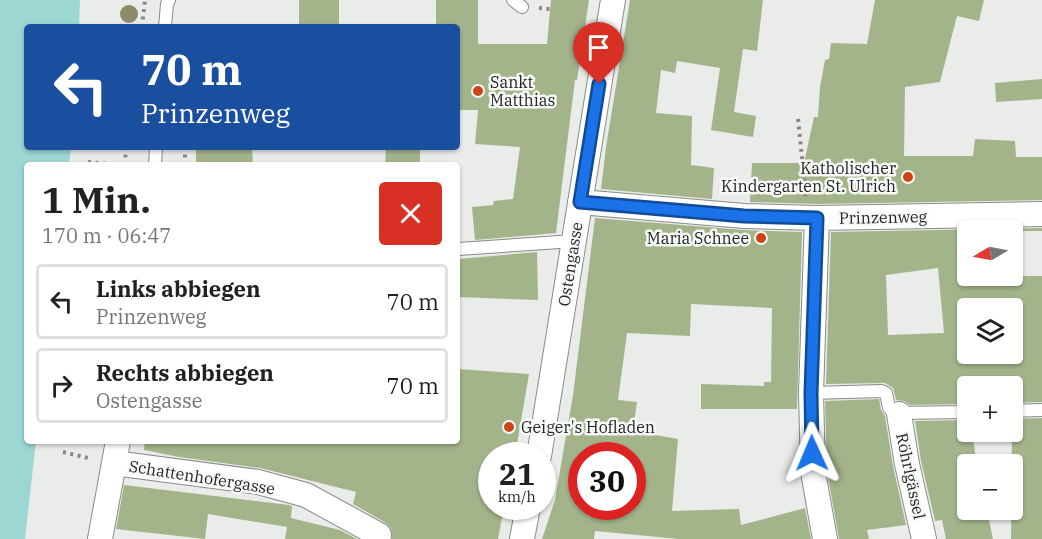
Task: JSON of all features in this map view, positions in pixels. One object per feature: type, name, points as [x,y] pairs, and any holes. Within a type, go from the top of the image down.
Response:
[{"type":"street","name":"Ostengasse","points":[[541,442],[613,0]]},
{"type":"street","name":"Prinzenweg","points":[[580,202],[744,216],[812,218],[1042,214]]},
{"type":"street","points":[[812,218],[813,472],[825,539]]},
{"type":"street","name":"Röhrlgässel","points":[[899,414],[907,464],[924,539]]},
{"type":"street","points":[[100,539],[116,452]]},
{"type":"street","name":"Schattenhofergasse","points":[[116,452],[258,482],[306,495],[383,537]]},
{"type":"street","points":[[522,539],[526,520]]},
{"type":"lane","points":[[165,24],[169,0]]},
{"type":"lane","points":[[460,249],[574,241]]},
{"type":"lane","points":[[811,393],[885,392],[888,396],[889,408],[894,413],[957,412]]},
{"type":"lane","points":[[1023,411],[1042,410]]},
{"type":"path","points":[[142,24],[145,0]]},
{"type":"path","points":[[798,119],[812,218]]},
{"type":"water","points":[[0,0],[80,0],[79,24],[24,24],[24,150],[71,150],[69,162],[24,162],[24,444],[36,444],[25,539],[0,539]]},
{"type":"building","points":[[299,0],[339,0],[339,24],[299,24]]},
{"type":"building","points":[[436,0],[478,0],[478,44],[547,44],[551,0],[589,0],[577,80],[575,80],[556,233],[475,240],[472,207],[493,205],[494,201],[513,199],[520,147],[475,144],[478,110],[460,110],[460,24],[436,24]]},
{"type":"building","points":[[630,0],[763,0],[757,51],[743,49],[734,112],[756,116],[753,137],[711,130],[720,68],[677,61],[675,73],[661,70],[656,113],[692,116],[691,165],[714,168],[712,199],[601,189]]},
{"type":"building","points":[[875,0],[984,0],[979,21],[957,16],[940,82],[905,87],[904,156],[973,156],[975,139],[1015,141],[1016,157],[1042,157],[1042,200],[817,204],[750,202],[752,163],[804,163],[814,117],[818,117],[820,87],[825,60],[829,59],[831,43],[867,44]]},
{"type":"building","points":[[1042,79],[1042,99],[996,102],[995,83]]},
{"type":"building","points":[[196,150],[252,150],[253,162],[196,162]]},
{"type":"building","points":[[386,150],[420,150],[420,162],[385,162]]},
{"type":"building","points":[[595,218],[743,230],[802,232],[797,409],[701,409],[701,384],[764,386],[764,382],[771,382],[772,308],[691,304],[690,336],[627,333],[618,400],[637,402],[633,431],[678,439],[672,511],[739,509],[741,525],[805,508],[811,539],[679,539],[595,531],[594,539],[542,539],[548,520],[556,520],[556,494],[573,395]]},
{"type":"building","points":[[1023,228],[1042,228],[1042,231],[1023,231]]},
{"type":"building","points":[[957,230],[957,286],[1023,286],[1023,276],[1042,276],[1042,402],[1023,403],[1023,376],[957,376],[957,404],[910,405],[896,400],[893,388],[885,383],[826,384],[831,232]],"holes":[[[938,268],[944,333],[888,335],[886,275]]]},
{"type":"building","points":[[537,252],[538,300],[460,297],[460,259]]},
{"type":"building","points":[[460,369],[529,374],[517,442],[478,442],[478,520],[502,520],[498,539],[392,539],[391,528],[386,523],[353,504],[356,492],[260,468],[144,450],[145,444],[460,444]]},
{"type":"building","points":[[879,399],[885,416],[906,525],[867,530],[869,539],[839,539],[827,471],[825,401]]},
{"type":"building","points":[[1042,418],[1042,539],[1011,539],[1011,520],[1023,520],[1023,454],[1012,454],[1012,442],[1023,442],[1023,419]]},
{"type":"building","points":[[957,420],[957,442],[974,442],[975,454],[957,454],[957,520],[989,520],[993,539],[946,539],[942,520],[935,521],[921,461],[915,421]]},
{"type":"building","points":[[124,485],[289,505],[292,506],[291,518],[340,530],[357,539],[285,539],[287,527],[208,514],[205,539],[116,529]]},
{"type":"place","name":"Sankt Matthias","points":[[478,91]]},
{"type":"place","name":"Katholischer Kindergarten St. Ulrich","points":[[908,177]]},
{"type":"place","name":"Maria Schnee","points":[[761,238]]},
{"type":"place","name":"Geiger's Hofladen","points":[[509,427]]},
{"type":"route","points":[[599,84],[580,202],[744,216],[817,218],[811,393],[812,453]]}]
